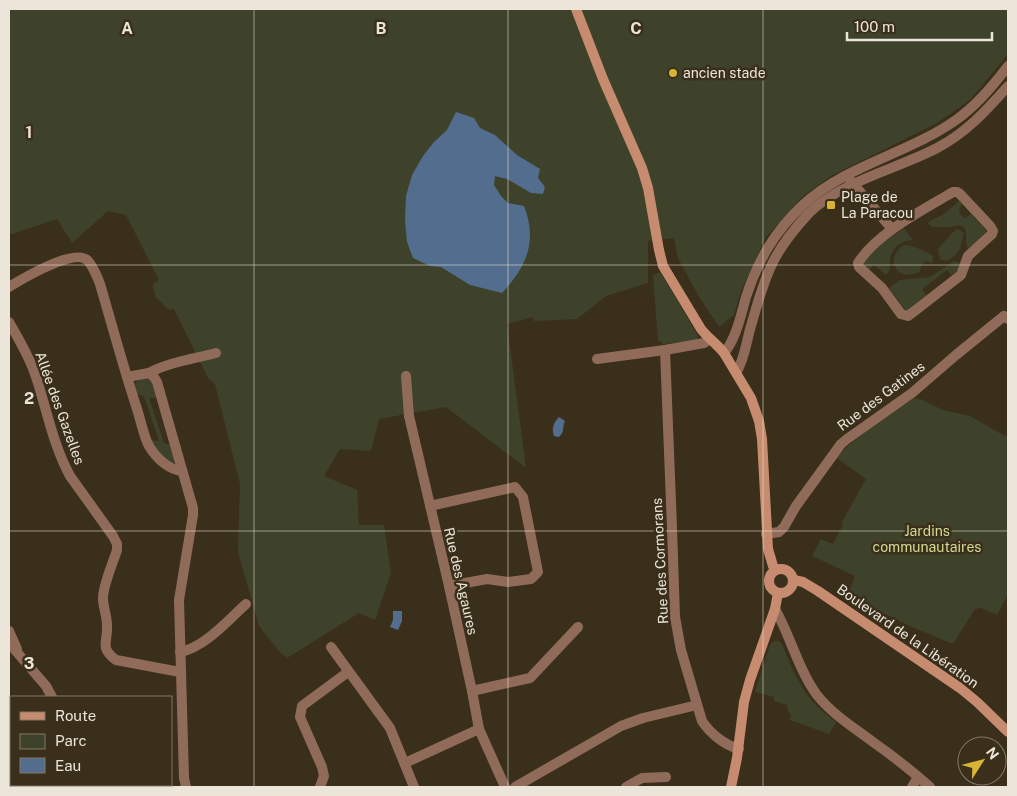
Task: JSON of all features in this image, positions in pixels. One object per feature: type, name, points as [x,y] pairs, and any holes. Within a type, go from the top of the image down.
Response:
[{"type":"street","points":[[576,9],[603,79],[642,168],[648,188],[663,266],[701,329],[724,353],[751,398],[759,421],[762,438],[766,534],[770,558],[776,570]]},
{"type":"street","points":[[724,353],[731,342],[763,256],[778,231],[802,206],[816,194],[847,175],[931,135],[955,120],[981,98],[1008,66]]},
{"type":"street","points":[[736,373],[741,365],[762,288],[773,262],[789,238],[810,213],[821,203],[854,184],[938,148],[978,120],[1008,86]]},
{"type":"street","points":[[847,175],[892,229]]},
{"type":"street","points":[[953,192],[957,192],[993,231],[968,256],[961,275],[908,316],[901,314],[882,288],[859,267],[858,263],[875,243],[892,229],[953,192]]},
{"type":"street","points":[[9,287],[44,267],[74,257],[81,257],[87,260],[97,277],[149,446],[166,464],[176,471],[182,472]]},
{"type":"street","name":"Rue des Gatines","points":[[766,534],[779,532],[784,527],[796,506],[832,455],[847,439],[912,393],[956,354],[1004,316],[1008,319]]},
{"type":"street","name":"Allée des Gazelles","points":[[9,322],[30,361],[54,441],[65,468],[117,544],[117,550],[102,599],[107,624],[105,647],[108,655],[116,660],[180,672]]},
{"type":"street","points":[[597,359],[665,350],[704,343],[710,339]]},
{"type":"street","name":"Rue des Cormorans","points":[[665,350],[675,617],[681,650],[702,721],[717,737],[739,749]]},
{"type":"street","points":[[127,377],[149,373],[167,366],[216,353]]},
{"type":"street","points":[[149,373],[154,376],[156,382],[194,515],[179,600],[180,672],[184,778],[186,787]]},
{"type":"street","name":"Rue des Agaures","points":[[406,376],[409,416],[449,586],[479,729],[505,787]]},
{"type":"street","points":[[430,506],[515,487],[523,497],[538,572],[531,578],[508,582],[487,579],[449,586]]},
{"type":"street","points":[[779,569],[787,570],[794,580],[792,588],[782,594],[772,589],[769,583],[770,576],[779,569]]},
{"type":"street","name":"Boulevard de la Libération","points":[[794,580],[810,586],[960,688],[978,702],[1008,732]]},
{"type":"street","points":[[731,787],[739,749],[744,702],[775,609],[778,593]]},
{"type":"street","points":[[180,652],[189,650],[210,637],[246,604]]},
{"type":"street","points":[[775,609],[804,672],[816,693],[831,710],[894,757],[930,787]]},
{"type":"street","points":[[472,691],[530,678],[578,627]]},
{"type":"street","points":[[9,631],[21,657]]},
{"type":"street","points":[[9,644],[46,686],[51,696]]},
{"type":"street","points":[[331,647],[390,728],[414,787]]},
{"type":"street","points":[[320,787],[324,776],[322,767],[300,717],[302,706],[348,672]]},
{"type":"street","points":[[515,787],[621,726],[643,718],[697,705]]},
{"type":"street","points":[[404,763],[479,729]]},
{"type":"street","points":[[626,787],[642,778],[666,777]]},
{"type":"street","points":[[912,787],[918,777]]},
{"type":"green space","points":[[9,9],[1008,9],[1008,54],[970,100],[937,123],[831,176],[803,196],[766,237],[741,291],[734,315],[719,327],[698,295],[678,258],[674,238],[648,241],[648,283],[606,296],[577,319],[534,321],[533,317],[507,324],[526,468],[446,407],[379,419],[371,451],[340,449],[324,476],[357,490],[359,525],[384,525],[391,573],[375,620],[359,613],[287,658],[259,626],[238,552],[240,484],[215,384],[208,378],[174,309],[169,310],[155,296],[153,284],[159,280],[126,215],[108,211],[72,243],[57,219],[9,235]]},
{"type":"green space","points":[[959,201],[962,204],[959,210],[960,214],[965,218],[971,214],[986,230],[968,249],[964,227],[959,225],[932,227],[928,223],[944,214]]},
{"type":"green space","points":[[904,228],[913,240],[902,243],[894,249],[890,259],[890,270],[886,275],[874,265],[869,270],[864,262],[883,242]]},
{"type":"green space","points":[[958,229],[964,233],[961,247],[955,256],[946,261],[940,259],[938,249]]},
{"type":"green space","points":[[904,245],[926,252],[933,256],[933,261],[931,263],[927,261],[921,265],[920,271],[912,274],[906,275],[900,272],[894,263],[894,257]]},
{"type":"green space","points":[[954,261],[961,263],[958,271],[952,276],[947,270],[922,289],[926,295],[908,310],[904,309],[889,288],[900,280],[930,277]]},
{"type":"green space","points":[[660,272],[698,336],[697,340],[663,344],[658,340],[653,275]]},
{"type":"green space","points":[[145,378],[151,381],[158,398],[149,398],[164,443],[173,446],[176,459],[171,464],[153,447],[150,440],[159,441],[144,396],[136,394],[134,385],[137,381]]},
{"type":"green space","name":"Jardins communautaires","points":[[914,398],[943,410],[970,416],[1008,436],[1008,594],[997,615],[981,608],[975,609],[953,644],[851,598],[849,592],[855,576],[812,556],[821,539],[833,544],[843,525],[842,522],[866,479],[837,458],[849,445],[872,427]]},
{"type":"green space","points":[[774,641],[779,641],[782,644],[795,674],[807,695],[836,722],[829,734],[790,720],[791,714],[788,712],[787,705],[774,701],[774,697],[755,692],[770,645]]},
{"type":"water","points":[[456,112],[474,118],[480,128],[495,135],[517,155],[540,169],[538,178],[545,187],[543,194],[531,193],[507,179],[495,176],[494,185],[501,196],[508,203],[524,206],[530,231],[530,242],[523,264],[518,274],[502,293],[470,285],[441,267],[430,266],[413,258],[407,242],[405,220],[406,196],[412,175],[423,156],[447,130]]},
{"type":"water","points":[[559,417],[565,421],[559,437],[554,436],[553,428],[554,423]]},
{"type":"water","points":[[393,611],[402,611],[402,621],[398,630],[390,627],[393,620]]},
{"type":"place","name":"ancien stade","points":[[673,73]]},
{"type":"place","name":"Plage de La Paracou","points":[[831,205]]}]
